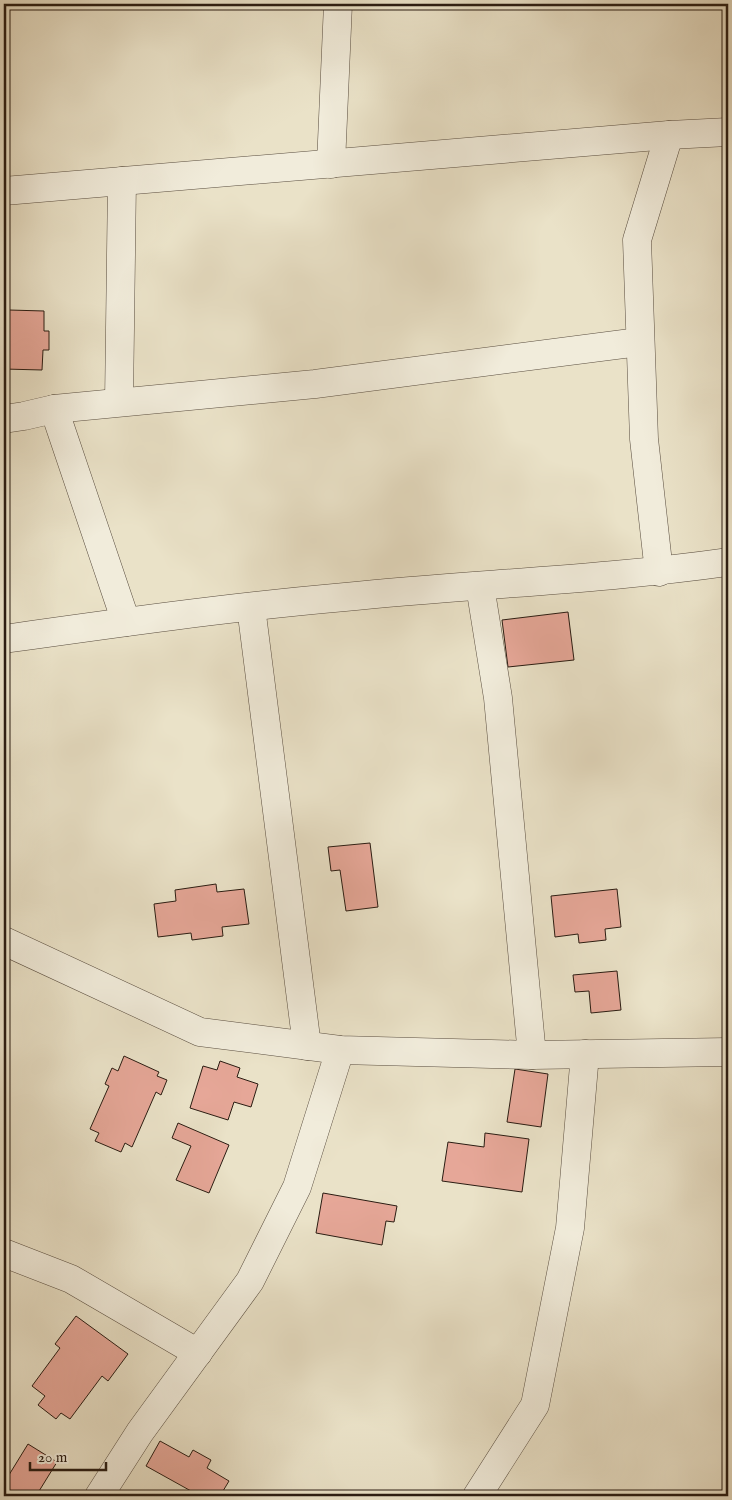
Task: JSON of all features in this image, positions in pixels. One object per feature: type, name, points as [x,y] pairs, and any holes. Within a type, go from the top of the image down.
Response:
[{"type":"street","points":[[331,164],[338,4]]},
{"type":"street","points":[[4,192],[669,135],[728,132]]},
{"type":"street","points":[[659,572],[644,438],[639,342],[637,240],[669,135]]},
{"type":"street","points":[[119,402],[122,181]]},
{"type":"street","points":[[4,419],[54,409],[315,384],[639,342]]},
{"type":"street","points":[[54,409],[126,622]]},
{"type":"street","points":[[4,639],[126,622],[345,596],[659,572],[728,562]]},
{"type":"street","points":[[480,586],[498,698],[532,1055]]},
{"type":"street","points":[[250,607],[307,1046]]},
{"type":"street","points":[[4,940],[200,1032],[340,1050],[532,1055],[728,1052]]},
{"type":"street","points":[[98,1496],[140,1432],[250,1281],[297,1188],[340,1050]]},
{"type":"street","points":[[477,1496],[535,1405],[570,1228],[585,1054]]},
{"type":"street","points":[[4,1253],[71,1280],[198,1353]]},
{"type":"building","points":[[9,310],[44,311],[44,331],[49,331],[49,350],[43,350],[42,370],[4,369],[4,327],[8,328]]},
{"type":"building","points":[[568,612],[574,660],[508,667],[502,620]]},
{"type":"building","points":[[370,843],[378,907],[346,911],[340,870],[331,871],[328,847]]},
{"type":"building","points":[[216,884],[217,892],[244,889],[249,924],[222,927],[223,936],[192,940],[191,933],[158,937],[154,904],[176,901],[175,890]]},
{"type":"building","points":[[617,889],[621,927],[605,929],[606,940],[579,943],[578,934],[555,937],[551,896]]},
{"type":"building","points":[[617,971],[621,1010],[591,1013],[589,991],[575,992],[573,975]]},
{"type":"building","points":[[124,1056],[159,1072],[157,1076],[167,1080],[161,1095],[156,1092],[132,1147],[125,1143],[121,1152],[95,1141],[99,1133],[90,1129],[109,1086],[105,1084],[112,1068],[118,1071]]},
{"type":"building","points":[[220,1061],[240,1068],[237,1077],[258,1084],[251,1107],[234,1102],[228,1120],[190,1108],[203,1066],[217,1070]]},
{"type":"building","points":[[515,1069],[548,1074],[541,1127],[507,1122]]},
{"type":"building","points":[[178,1123],[229,1145],[209,1193],[176,1180],[191,1146],[172,1138]]},
{"type":"building","points":[[485,1133],[529,1139],[522,1192],[442,1181],[448,1142],[484,1147]]},
{"type":"building","points":[[323,1193],[397,1206],[394,1222],[386,1221],[382,1245],[316,1233]]},
{"type":"building","points":[[76,1316],[128,1354],[108,1381],[102,1376],[70,1419],[61,1413],[56,1419],[38,1405],[45,1396],[32,1386],[60,1348],[55,1344]]},
{"type":"building","points":[[160,1441],[189,1457],[193,1450],[211,1460],[207,1468],[229,1481],[220,1496],[200,1496],[146,1466]]},
{"type":"building","points":[[28,1444],[57,1462],[36,1496],[4,1496],[4,1483]]}]
